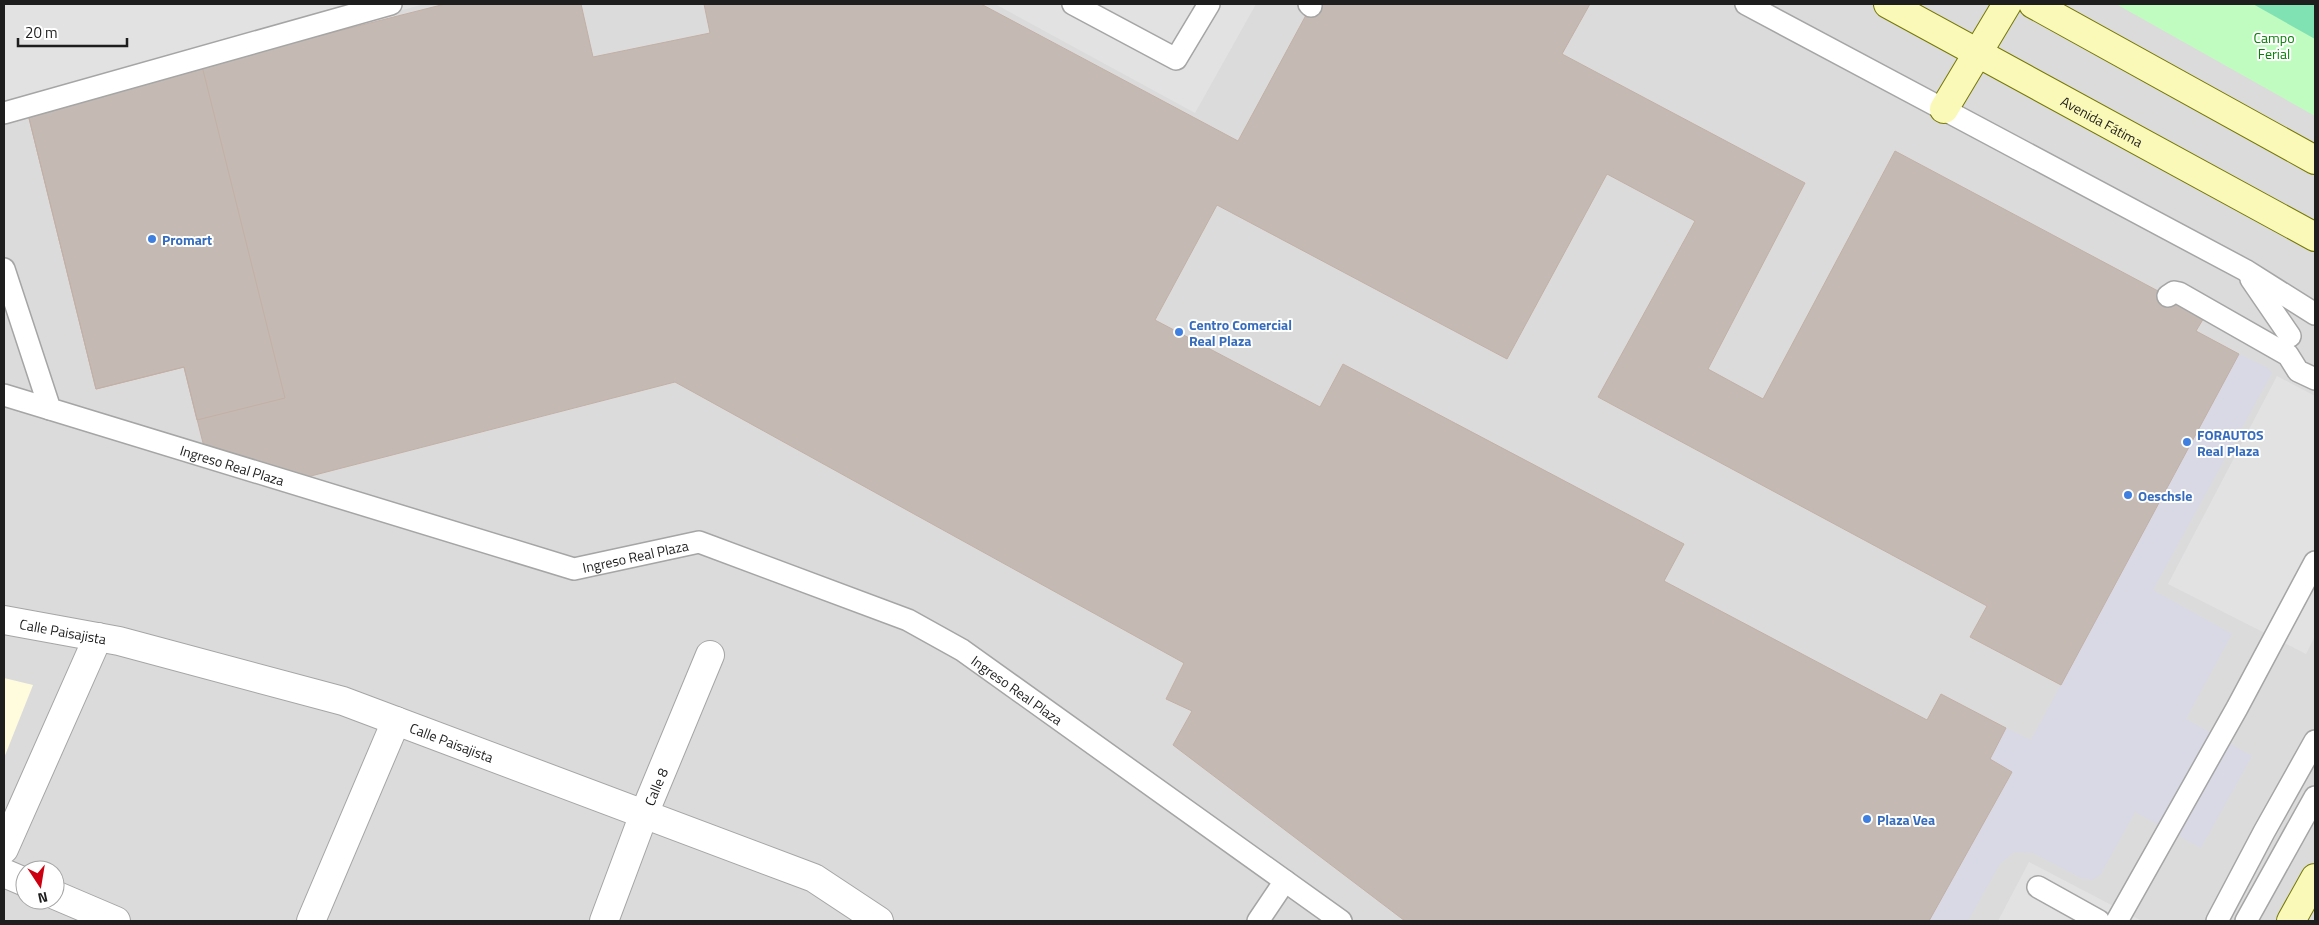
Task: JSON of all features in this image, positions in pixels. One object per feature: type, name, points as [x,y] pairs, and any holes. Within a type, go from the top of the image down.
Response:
[{"type":"main road","name":"Avenida Fátima","points":[[1888,4],[2315,236]]},
{"type":"main road","points":[[1944,109],[2007,4]]},
{"type":"main road","points":[[2033,4],[2315,160]]},
{"type":"main road","points":[[2291,921],[2315,878]]},
{"type":"street","name":"Calle Paisajista","points":[[4,620],[98,637],[343,701],[814,878],[879,921]]},
{"type":"street","points":[[4,849],[98,637]]},
{"type":"street","name":"Calle 8","points":[[604,921],[644,814],[710,655]]},
{"type":"street","points":[[311,921],[396,721]]},
{"type":"street","points":[[65,899],[116,921]]},
{"type":"lane","points":[[8,112],[391,4]]},
{"type":"lane","points":[[1073,4],[1176,59],[1209,4]]},
{"type":"lane","points":[[1746,4],[2245,270],[2315,314]]},
{"type":"lane","points":[[4,269],[50,409]]},
{"type":"lane","points":[[2245,270],[2269,305],[2289,346],[2298,371],[2315,379]]},
{"type":"lane","points":[[2168,296],[2174,292],[2179,293],[2243,329],[2289,346]]},
{"type":"lane","points":[[2243,329],[2261,318],[2269,305]]},
{"type":"lane","points":[[2289,346],[2303,322],[2315,320]]},
{"type":"lane","name":"Ingreso Real Plaza","points":[[4,395],[574,569],[699,542],[908,620],[962,650],[1341,921]]},
{"type":"lane","points":[[2116,921],[2237,708],[2315,562]]},
{"type":"lane","points":[[2216,921],[2315,741]]},
{"type":"lane","points":[[2246,921],[2315,797]]},
{"type":"lane","points":[[1258,921],[1285,881]]},
{"type":"lane","points":[[2038,887],[2099,921]]},
{"type":"shaded area","points":[[4,4],[2315,4],[2315,921],[4,921]]},
{"type":"shaded area","points":[[4,4],[425,4],[4,114]]},
{"type":"shaded area","points":[[995,4],[1256,4],[1195,113]]},
{"type":"shaded area","points":[[2239,354],[2268,368],[2272,373],[2153,590],[2232,634],[2186,719],[2252,756],[2201,848],[2135,812],[2101,874],[2092,880],[2081,878],[2033,853],[2014,852],[2000,864],[1968,921],[1929,921],[2012,773],[1990,759],[2006,728],[2031,740]]},
{"type":"shaded area","points":[[2277,376],[2315,396],[2315,636],[2306,654],[2168,584]]},
{"type":"shaded area","points":[[4,678],[33,685],[4,758]]},
{"type":"shaded area","points":[[2029,862],[2142,921],[1998,921]]},
{"type":"green space","name":"Campo Ferial","points":[[2116,4],[2315,4],[2315,116]]},
{"type":"green space","points":[[2253,4],[2315,4],[2315,39]]},
{"type":"building","points":[[445,4],[581,4],[593,57],[710,33],[704,4],[981,4],[1238,141],[1312,4],[1590,4],[1562,54],[1805,183],[1708,369],[1763,399],[1895,151],[2205,316],[2196,331],[2239,354],[2061,685],[1970,637],[1987,606],[1598,397],[1695,221],[1607,174],[1507,359],[1217,205],[1155,320],[1320,407],[1343,364],[1684,544],[1664,581],[1927,720],[1941,694],[2006,728],[1990,759],[2012,772],[1929,921],[1405,921],[1173,745],[1192,711],[1166,699],[1184,663],[675,382],[307,477],[204,447],[184,367],[96,389],[27,110]]},
{"type":"building","name":"Promart","points":[[202,66],[285,398],[197,420],[184,367],[96,389],[27,110]]},
{"type":"place","name":"Promart","points":[[152,239]]},
{"type":"place","name":"Centro Comercial Real Plaza","points":[[1179,332]]},
{"type":"place","name":"FORAUTOS Real Plaza","points":[[2187,442]]},
{"type":"place","name":"Oeschsle","points":[[2128,495]]},
{"type":"place","name":"Plaza Vea","points":[[1867,819]]}]
